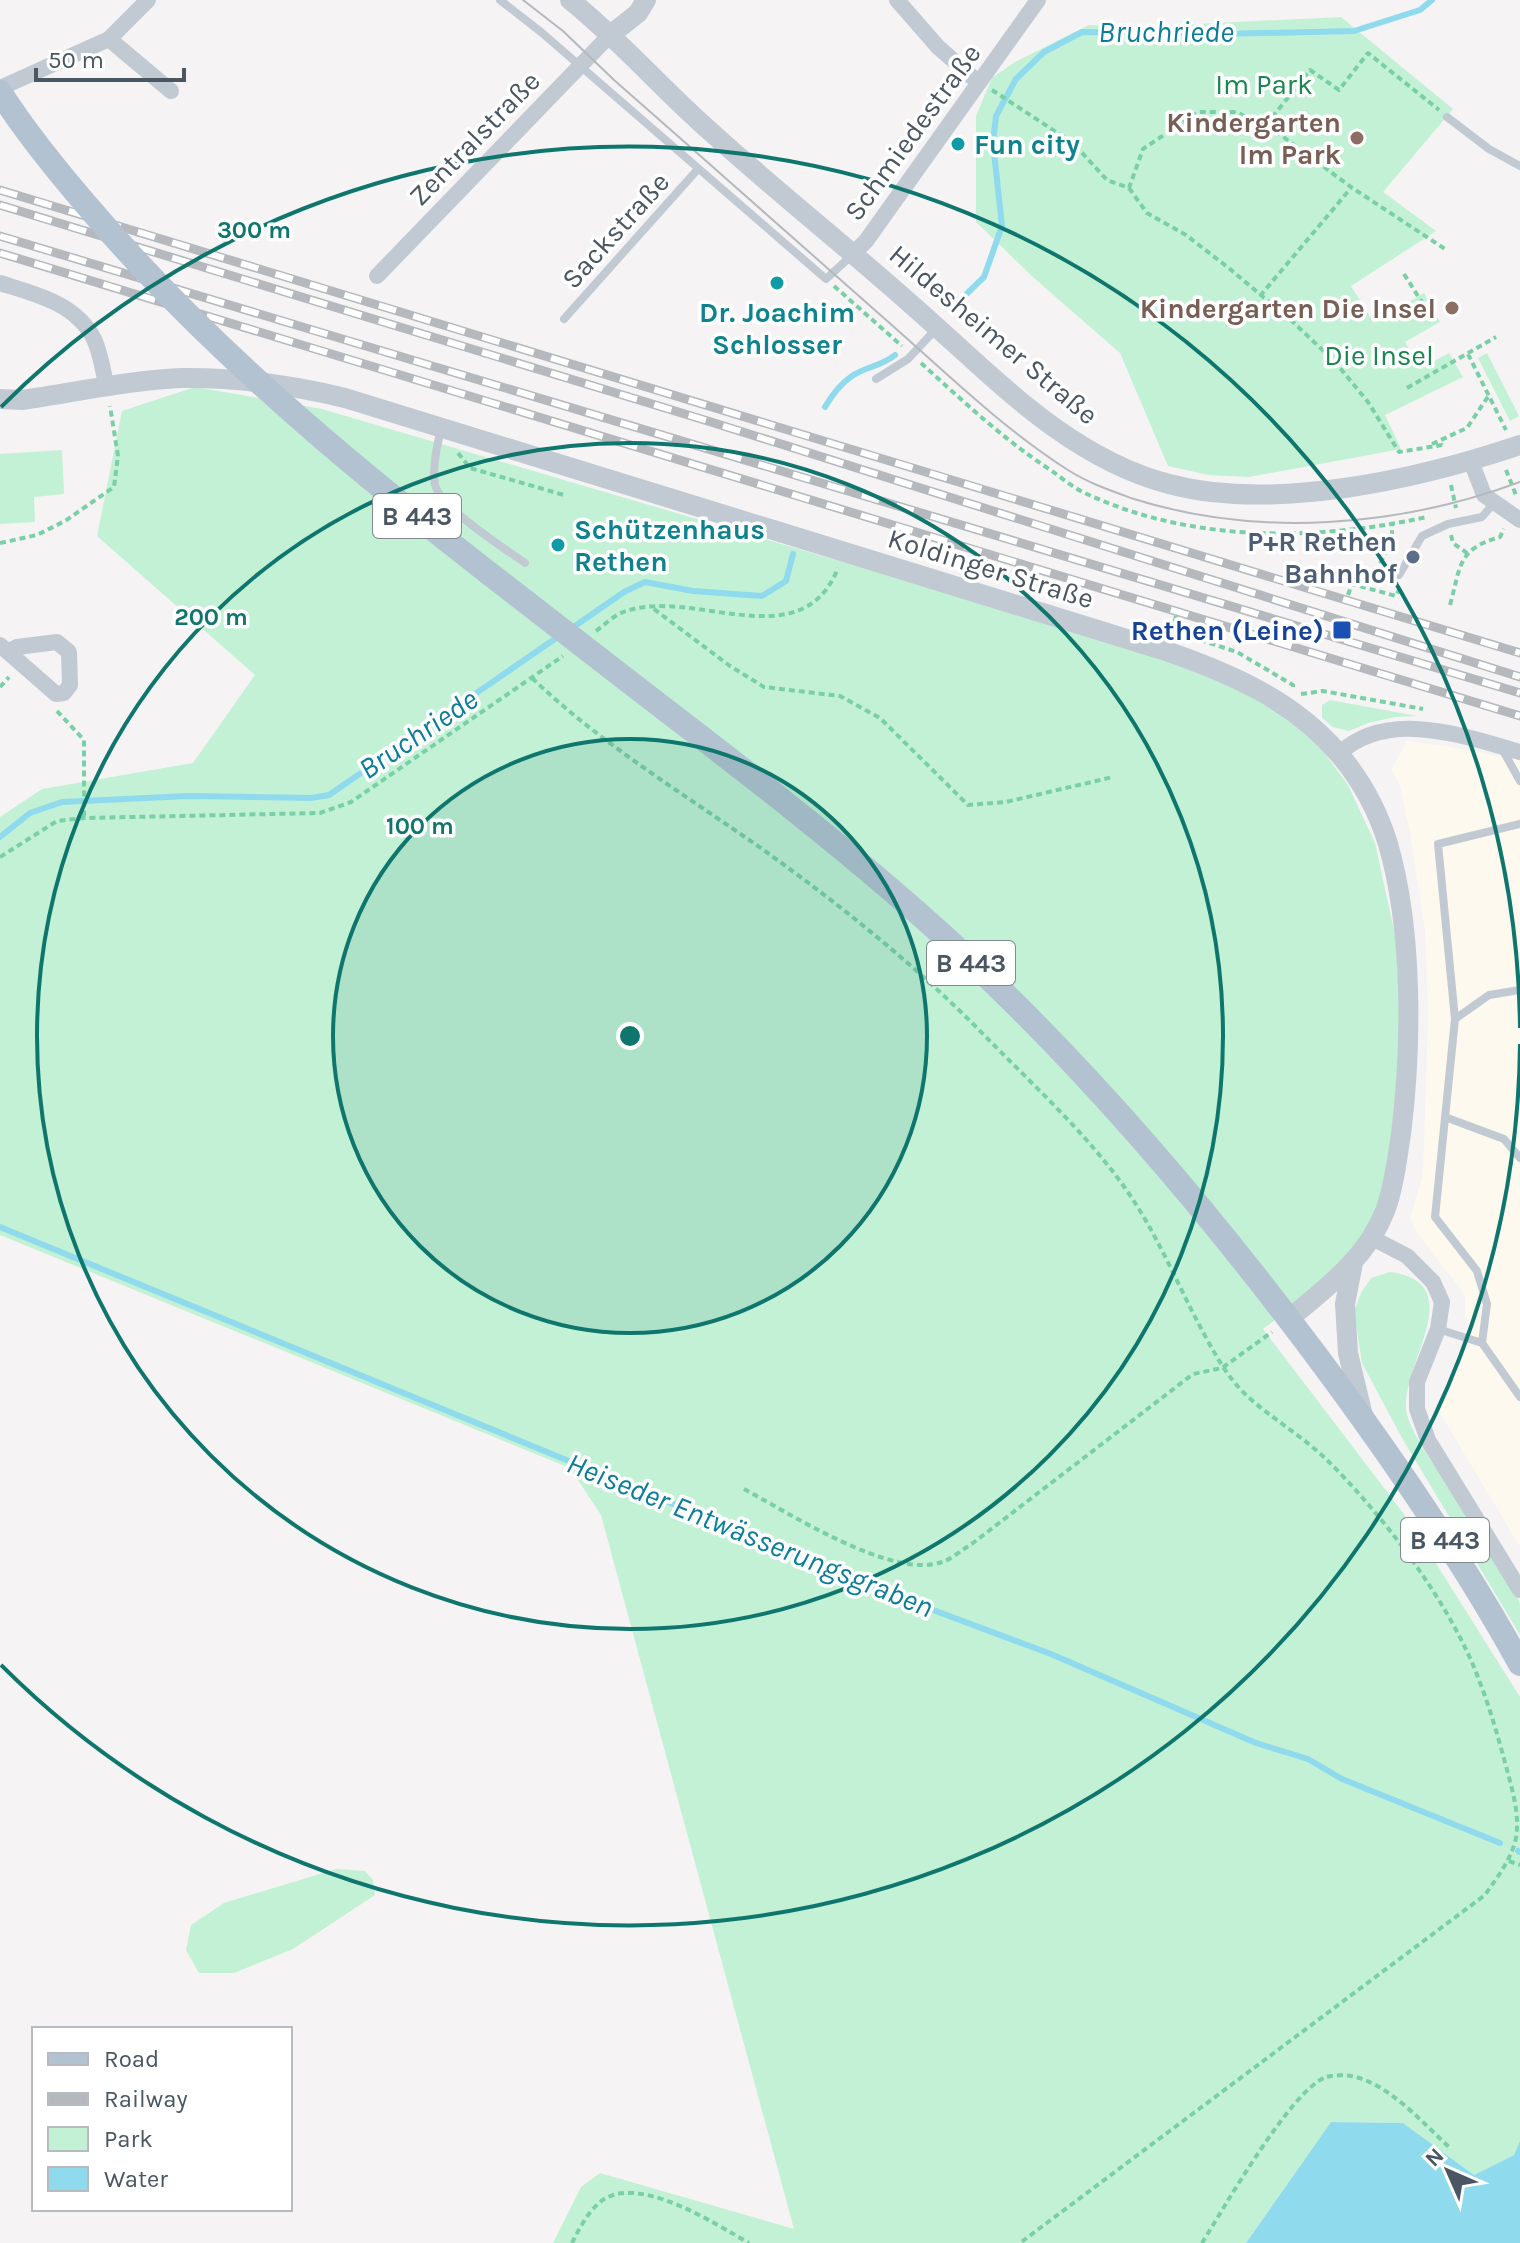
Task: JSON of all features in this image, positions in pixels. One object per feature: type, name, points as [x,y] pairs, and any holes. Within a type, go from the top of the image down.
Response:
[{"type":"main road","name":"B 443","points":[[0,90],[67,182],[136,262],[239,365],[339,454],[828,838],[920,915],[995,986],[1112,1107],[1203,1210],[1364,1420],[1461,1564],[1520,1664]]},
{"type":"street","points":[[0,90],[109,39],[148,0]]},
{"type":"street","name":"Hildesheimer Straße","points":[[570,0],[714,135],[854,253],[1036,414],[1073,441],[1105,459],[1170,484],[1245,493],[1307,491],[1366,485],[1471,461],[1520,445]]},
{"type":"street","points":[[609,36],[638,13],[646,0]]},
{"type":"street","points":[[897,0],[938,47],[979,83]]},
{"type":"street","name":"Schmiedestraße","points":[[854,253],[866,241],[1038,0]]},
{"type":"street","name":"Zentralstraße","points":[[377,276],[609,36]]},
{"type":"street","points":[[109,39],[171,91]]},
{"type":"street","points":[[0,283],[55,301],[75,315],[94,338],[107,388]]},
{"type":"street","name":"Koldinger Straße","points":[[0,399],[22,400],[177,378],[222,378],[296,386],[345,398],[1169,652],[1215,668],[1284,705],[1313,726],[1360,781],[1388,844],[1405,942],[1408,1043],[1397,1164],[1386,1210],[1372,1238],[1353,1263],[1289,1319]]},
{"type":"street","points":[[1471,461],[1484,495],[1520,520]]},
{"type":"street","points":[[57,642],[69,652],[70,685],[64,693],[56,694],[4,648],[57,642]]},
{"type":"street","points":[[1339,754],[1349,745],[1379,733],[1405,728],[1425,729],[1520,752]]},
{"type":"street","points":[[1372,1238],[1407,1256],[1433,1282],[1442,1302],[1438,1329],[1417,1382],[1417,1409],[1428,1440],[1520,1590]]},
{"type":"street","points":[[1353,1263],[1345,1304],[1348,1353],[1364,1420]]},
{"type":"lane","name":"Hildesheimer Straße","points":[[500,0],[826,279],[854,253]]},
{"type":"lane","points":[[1447,117],[1489,149],[1520,166]]},
{"type":"lane","name":"Sackstraße","points":[[564,319],[698,169]]},
{"type":"lane","points":[[876,379],[908,359],[937,327]]},
{"type":"lane","points":[[441,429],[435,486],[444,503],[525,563]]},
{"type":"lane","points":[[1399,575],[1422,536],[1448,524],[1482,517],[1494,503]]},
{"type":"lane","points":[[1500,746],[1520,781]]},
{"type":"lane","points":[[1482,1343],[1487,1304],[1477,1271],[1435,1217],[1455,1019],[1438,844],[1520,824]]},
{"type":"lane","points":[[1455,1019],[1489,995],[1520,990]]},
{"type":"lane","points":[[1445,1117],[1504,1139],[1520,1158]]},
{"type":"lane","points":[[1438,1329],[1482,1343],[1520,1397]]},
{"type":"path","points":[[1266,125],[1310,70],[1339,90],[1368,53],[1447,117]]},
{"type":"path","points":[[999,95],[1073,143],[1107,180],[1129,188],[1147,213],[1186,235],[1293,322],[1335,362],[1368,402],[1399,452],[1430,445],[1467,428],[1489,395]]},
{"type":"path","points":[[1129,188],[1143,149],[1198,112],[1236,112],[1266,125],[1351,187],[1445,249]]},
{"type":"path","points":[[1260,296],[1351,187]]},
{"type":"path","points":[[1404,274],[1430,315]]},
{"type":"path","points":[[1407,388],[1496,337]]},
{"type":"path","points":[[1468,354],[1508,433],[1493,439],[1520,503]]},
{"type":"path","points":[[0,543],[37,535],[65,521],[114,487],[118,456],[107,388]]},
{"type":"path","points":[[1430,445],[1442,445]]},
{"type":"path","points":[[470,468],[564,495]]},
{"type":"path","points":[[1451,483],[1456,511]]},
{"type":"path","points":[[1290,534],[1392,525],[1432,516]]},
{"type":"path","points":[[1348,595],[1352,584],[1396,596],[1400,588],[1376,571],[1392,541],[1392,525]]},
{"type":"path","points":[[1450,605],[1467,553],[1480,543],[1500,537]]},
{"type":"path","points":[[1453,543],[1467,553]]},
{"type":"path","points":[[844,552],[832,584],[812,606],[778,617],[651,607],[730,666],[764,687],[840,696],[880,718],[968,805],[1006,802],[1113,777]]},
{"type":"path","points":[[1387,577],[1388,574],[1397,579],[1399,575]]},
{"type":"path","points":[[1172,626],[1176,616]]},
{"type":"path","points":[[0,857],[57,821],[320,813],[351,802],[532,678],[570,714],[845,912],[921,975],[972,1023],[1083,1137],[1126,1188],[1160,1244],[1222,1368],[1244,1394],[1325,1457],[1364,1499],[1420,1574],[1457,1632],[1479,1678],[1516,1806],[1517,1834],[1509,1861],[1485,1895],[1020,2243]]},
{"type":"path","points":[[1284,705],[1292,694],[1323,691],[1423,709]]},
{"type":"path","points":[[56,694],[55,709],[84,740],[84,818]]},
{"type":"path","points":[[744,1489],[871,1555],[915,1566],[942,1562],[973,1543],[1193,1374],[1222,1368],[1289,1319]]},
{"type":"path","points":[[1509,1861],[1520,1865]]},
{"type":"path","points":[[1202,2243],[1260,2149],[1307,2089],[1327,2077],[1350,2076],[1377,2085],[1449,2147]]},
{"type":"path","points":[[572,2243],[601,2201],[623,2192],[675,2202],[749,2243]]},
{"type":"shaded area","points":[[1407,741],[1518,760],[1520,763],[1520,1547],[1438,1410],[1461,1361],[1469,1327],[1465,1316],[1465,1295],[1417,1233],[1410,1218],[1423,1174],[1428,1015],[1425,931],[1410,833],[1400,786],[1391,770]]},
{"type":"green space","points":[[1341,17],[1453,109],[1383,192],[1436,231],[1351,286],[1374,323],[1424,293],[1440,322],[1405,342],[1420,369],[1449,353],[1463,377],[1385,415],[1401,449],[1249,477],[1209,475],[1168,466],[1120,353],[976,222],[976,116],[992,78],[1015,62],[1089,25],[1133,27]]},
{"type":"green space","points":[[1487,353],[1519,416],[1510,421],[1478,358]]},
{"type":"green space","points":[[195,387],[322,409],[1034,618],[1236,684],[1312,736],[1348,785],[1375,843],[1396,939],[1401,1046],[1389,1164],[1381,1207],[1364,1235],[1317,1288],[1263,1329],[1410,1522],[1520,1697],[1520,2141],[1514,2155],[1474,2175],[1403,2123],[1331,2122],[1246,2243],[553,2243],[581,2187],[600,2173],[794,2229],[601,1515],[570,1468],[0,1235],[0,817],[42,789],[193,763],[255,675],[97,536],[122,411]]},
{"type":"green space","points":[[62,450],[64,494],[34,497],[35,522],[0,524],[0,454]]},
{"type":"green space","points":[[1330,700],[1417,716],[1395,717],[1349,731],[1333,727],[1322,718],[1322,705]]},
{"type":"green space","points":[[1390,1272],[1414,1279],[1427,1293],[1429,1310],[1426,1331],[1407,1396],[1407,1415],[1422,1446],[1517,1596],[1520,1635],[1402,1438],[1362,1363],[1354,1312],[1371,1278]]},
{"type":"green space","points":[[336,1869],[365,1871],[373,1880],[375,1895],[293,1949],[234,1973],[199,1973],[186,1950],[191,1925],[224,1903]]},
{"type":"water","points":[[1331,2122],[1403,2123],[1474,2175],[1514,2155],[1520,2141],[1520,2243],[1246,2243]]},
{"type":"waterway","name":"Bruchriede","points":[[953,307],[984,277],[1002,226],[993,143],[996,116],[1016,79],[1044,52],[1082,32],[1221,34],[1354,31],[1420,10],[1432,0]]},
{"type":"waterway","name":"Bruchriede","points":[[825,407],[848,379],[895,355]]},
{"type":"waterway","name":"Bruchriede","points":[[572,628],[624,592],[645,582],[693,591],[762,596],[786,581],[793,554]]},
{"type":"waterway","name":"Bruchriede","points":[[0,837],[30,813],[62,802],[188,796],[311,798],[329,795],[559,636]]},
{"type":"waterway","name":"Heiseder Entwässerungsgraben","points":[[0,1227],[909,1601],[1051,1654],[1256,1743],[1308,1759],[1342,1779],[1500,1843]]},
{"type":"tram line","points":[[523,0],[563,31],[614,80],[970,395],[1043,453],[1084,479],[1134,499],[1181,511],[1279,523],[1328,522],[1426,509],[1520,482]]},
{"type":"railway","points":[[0,190],[1520,653]]},
{"type":"railway","points":[[0,205],[711,422],[1520,677]]},
{"type":"railway","points":[[0,236],[1520,693]]},
{"type":"railway","points":[[0,253],[1520,716]]},
{"type":"place","name":"Kindergarten Im Park","points":[[1357,138]]},
{"type":"place","name":"Fun city","points":[[958,144]]},
{"type":"place","name":"Dr. Joachim Schlosser","points":[[777,283]]},
{"type":"place","name":"Kindergarten Die Insel","points":[[1452,308]]},
{"type":"place","name":"Schützenhaus Rethen","points":[[558,545]]},
{"type":"place","name":"P+R Rethen Bahnhof","points":[[1413,557]]},
{"type":"place","name":"Rethen (Leine)","points":[[1342,630]]},
{"type":"park label","name":"Im Park","points":[[1264,84]]},
{"type":"park label","name":"Die Insel","points":[[1379,355]]}]
